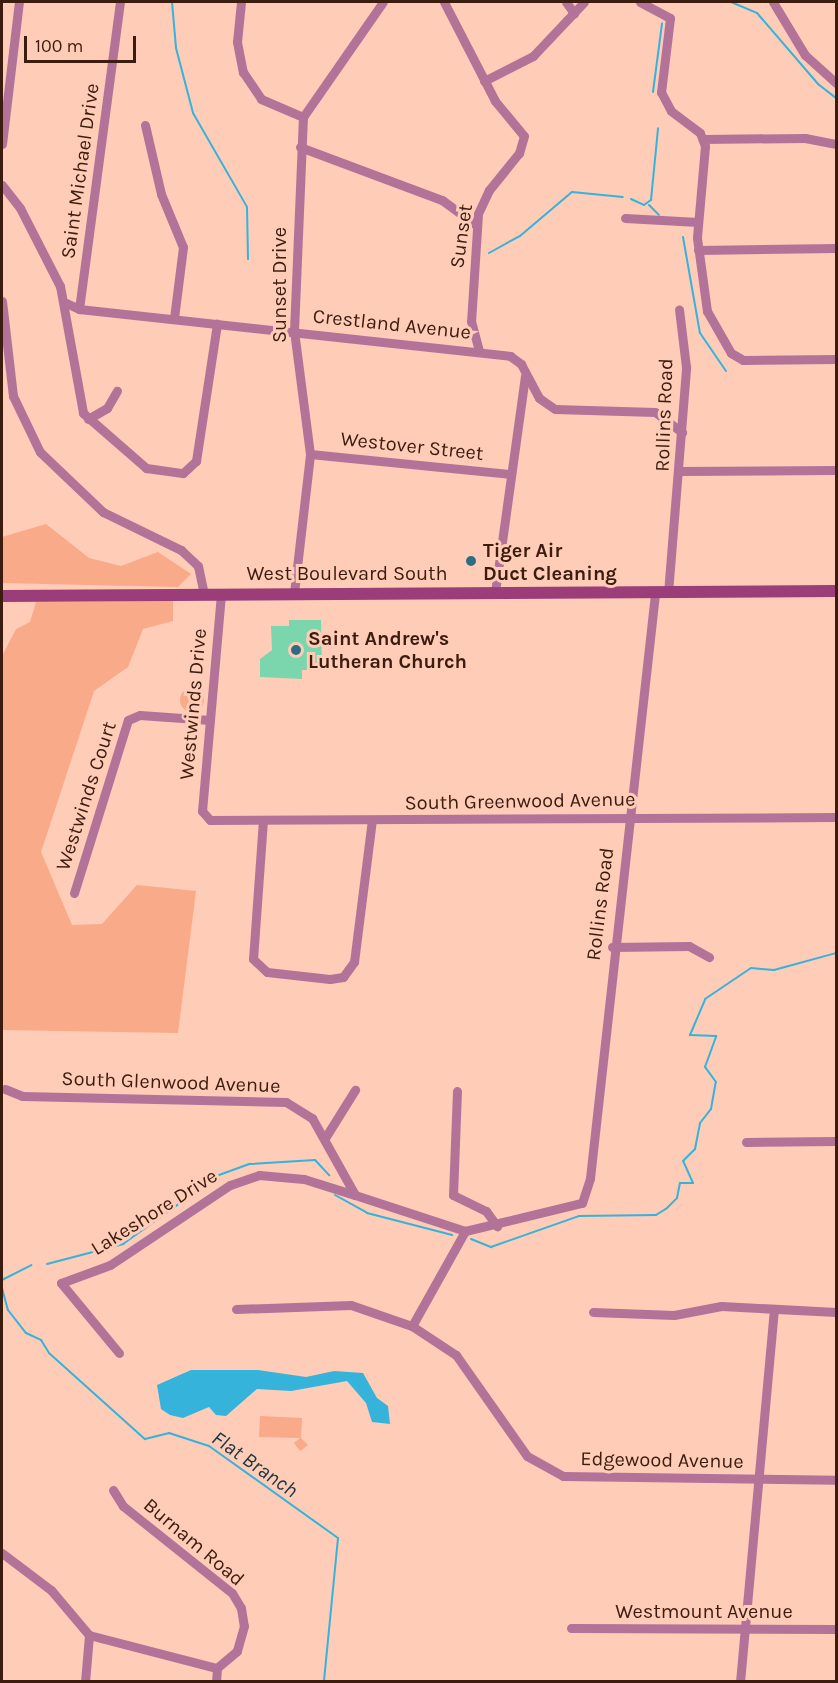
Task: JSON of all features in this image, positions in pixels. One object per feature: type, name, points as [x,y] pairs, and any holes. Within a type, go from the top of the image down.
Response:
[{"type":"main road","name":"West Boulevard South","points":[[2,596],[495,592],[655,594],[837,591]]},
{"type":"street","points":[[2,144],[19,2]]},
{"type":"street","name":"Saint Michael Drive","points":[[79,309],[120,2]]},
{"type":"street","points":[[241,2],[237,42],[243,72],[261,99],[303,117]]},
{"type":"street","name":"Sunset Drive","points":[[294,593],[310,454],[294,331],[303,117],[383,2]]},
{"type":"street","points":[[444,2],[484,81],[533,56],[584,2]]},
{"type":"street","points":[[566,2],[574,13]]},
{"type":"street","points":[[640,2],[670,18],[661,93],[671,111],[703,139],[805,138],[837,144]]},
{"type":"street","points":[[773,2],[805,55],[837,83]]},
{"type":"street","name":"Sunset","points":[[480,351],[471,321],[476,225],[482,202],[524,145],[522,129],[484,81]]},
{"type":"street","points":[[145,125],[160,194],[183,247],[174,318]]},
{"type":"street","points":[[703,139],[698,250],[707,311],[731,353],[750,361],[837,359]]},
{"type":"street","points":[[300,147],[442,200],[476,225]]},
{"type":"street","points":[[2,185],[20,208],[64,303],[75,383],[88,419],[146,468],[175,474],[190,468],[203,443],[217,324]]},
{"type":"street","points":[[625,218],[698,222]]},
{"type":"street","points":[[698,250],[837,248]]},
{"type":"street","points":[[2,301],[13,396],[40,452],[103,512],[181,550],[198,566],[204,594]]},
{"type":"street","name":"Crestland Avenue","points":[[64,303],[79,309],[480,351],[517,359],[539,398],[555,409],[655,412],[682,432]]},
{"type":"street","name":"Rollins Road","points":[[668,593],[680,471],[686,367],[679,309]]},
{"type":"street","points":[[495,592],[509,474],[525,376]]},
{"type":"street","points":[[88,419],[107,408],[117,391]]},
{"type":"street","name":"Westover Street","points":[[310,454],[509,474]]},
{"type":"street","points":[[680,471],[837,470]]},
{"type":"street","name":"Westwinds Drive","points":[[204,817],[221,594]]},
{"type":"street","name":"Rollins Road","points":[[497,1226],[568,1211],[582,1203],[589,1185],[612,947],[655,594]]},
{"type":"street","name":"Westwinds Court","points":[[74,893],[128,720],[140,715],[210,720]]},
{"type":"street","name":"South Greenwood Avenue","points":[[204,817],[263,820],[372,820],[837,817]]},
{"type":"street","points":[[263,820],[254,959],[267,972],[330,979],[343,977],[354,962],[372,820]]},
{"type":"street","points":[[612,947],[689,946],[709,957]]},
{"type":"street","name":"South Glenwood Avenue","points":[[5,1089],[21,1096],[271,1100],[300,1109],[325,1138],[355,1195]]},
{"type":"street","points":[[325,1138],[355,1090]]},
{"type":"street","points":[[355,1195],[465,1231],[497,1226],[486,1211],[453,1195],[457,1091]]},
{"type":"street","points":[[746,1142],[837,1141]]},
{"type":"street","name":"Lakeshore Drive","points":[[119,1353],[61,1283],[110,1265],[231,1185],[260,1175],[304,1179],[355,1195]]},
{"type":"street","points":[[412,1326],[465,1231]]},
{"type":"street","name":"Edgewood Avenue","points":[[236,1309],[351,1305],[412,1326],[456,1355],[527,1456],[548,1471],[582,1479],[837,1480]]},
{"type":"street","points":[[593,1312],[674,1315],[721,1306],[774,1311],[837,1312]]},
{"type":"street","points":[[740,1682],[774,1311]]},
{"type":"street","name":"Burnam Road","points":[[112,1490],[123,1506],[232,1593],[244,1626],[237,1651],[217,1668]]},
{"type":"street","points":[[2,1553],[51,1590],[89,1635],[217,1668],[216,1682]]},
{"type":"street","name":"Westmount Avenue","points":[[571,1628],[837,1629]]},
{"type":"street","points":[[85,1682],[89,1635]]},
{"type":"shaded area","points":[[46,524],[89,558],[121,566],[158,552],[191,574],[178,587],[2,583],[2,537]]},
{"type":"shaded area","points":[[173,601],[173,621],[143,629],[128,667],[94,691],[41,852],[72,925],[102,924],[137,885],[196,891],[178,1033],[2,1030],[2,656],[16,629],[30,622],[36,602]]},
{"type":"shaded area","points":[[192,688],[201,691],[204,700],[201,709],[192,712],[183,709],[180,700],[183,691]]},
{"type":"shaded area","points":[[260,1416],[302,1418],[301,1438],[308,1445],[300,1451],[294,1443],[300,1438],[259,1437]]},
{"type":"water","points":[[191,1370],[258,1370],[306,1377],[334,1371],[363,1373],[377,1398],[388,1406],[390,1424],[372,1422],[366,1403],[347,1381],[291,1391],[257,1389],[226,1416],[216,1415],[209,1407],[183,1418],[170,1415],[161,1409],[157,1385]]},
{"type":"building","name":"Saint Andrew's Lutheran Church","points":[[289,620],[321,620],[322,670],[302,670],[302,679],[260,677],[260,659],[272,650],[271,626],[289,626]]},
{"type":"waterway","points":[[172,2],[176,48],[193,113],[247,207],[248,259]]},
{"type":"waterway","points":[[731,2],[757,13],[818,84],[836,98]]},
{"type":"waterway","points":[[653,92],[662,24]]},
{"type":"waterway","points":[[631,199],[644,205],[651,200],[658,128]]},
{"type":"waterway","points":[[489,253],[520,236],[572,192],[623,197]]},
{"type":"waterway","points":[[649,205],[659,215]]},
{"type":"waterway","points":[[683,237],[700,333],[726,371]]},
{"type":"waterway","points":[[471,1239],[491,1247],[579,1216],[656,1215],[667,1208],[677,1198],[680,1183],[693,1183],[683,1161],[695,1149],[700,1123],[711,1109],[716,1082],[705,1067],[716,1036],[690,1035],[705,999],[751,968],[774,970],[836,953]]},
{"type":"waterway","points":[[47,1264],[123,1244],[219,1175],[250,1164],[315,1160],[329,1175]]},
{"type":"waterway","points":[[335,1195],[367,1213],[452,1235]]},
{"type":"waterway","points":[[2,1280],[31,1265]]},
{"type":"waterway","name":"Flat Branch","points":[[2,1288],[8,1310],[26,1333],[41,1340],[49,1353],[145,1439],[169,1433],[209,1446],[338,1538],[324,1682]]},
{"type":"place","name":"Tiger Air Duct Cleaning","points":[[471,561]]},
{"type":"place","name":"Saint Andrew's Lutheran Church","points":[[296,650]]}]
